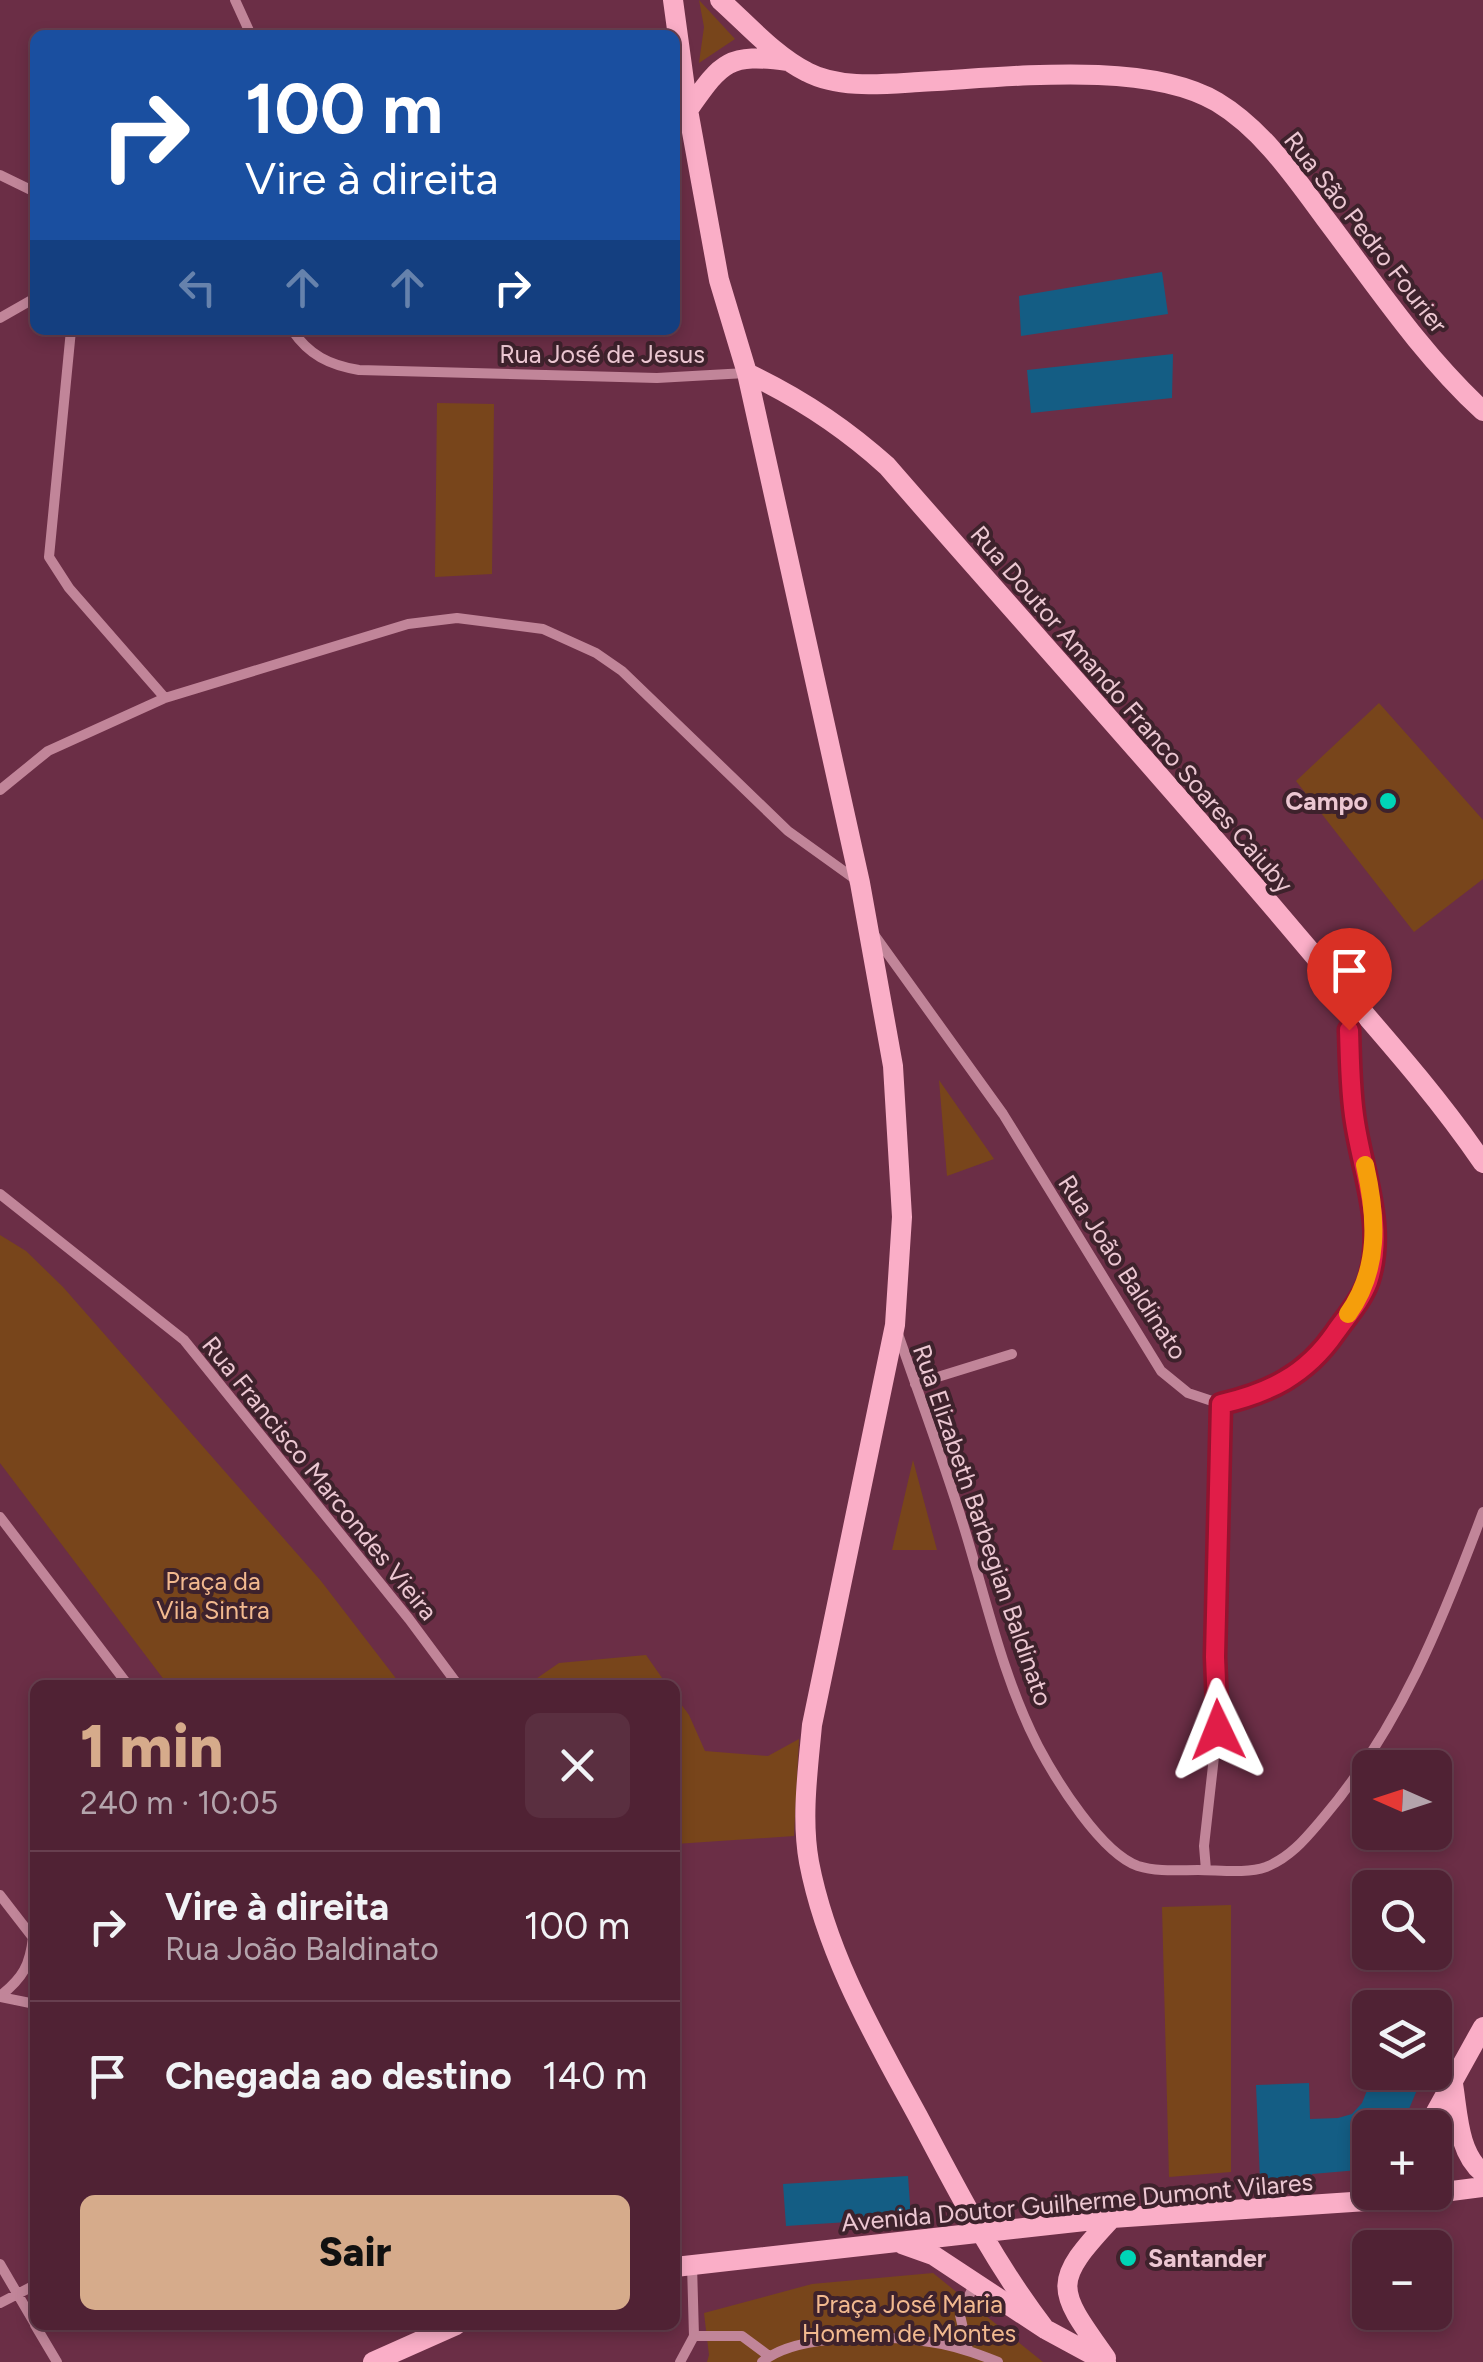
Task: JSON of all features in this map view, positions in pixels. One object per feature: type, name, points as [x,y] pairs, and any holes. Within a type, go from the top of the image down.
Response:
[{"type":"street","points":[[235,0],[249,30]]},
{"type":"street","points":[[673,0],[677,30]]},
{"type":"street","name":"Rua São Pedro Fourier","points":[[720,0],[790,61],[810,74],[841,82],[1146,78],[1180,86],[1216,102],[1261,138],[1282,162],[1435,361],[1483,410]]},
{"type":"street","points":[[680,51],[720,280],[747,373],[860,883],[893,1066],[902,1217],[895,1325],[812,1725],[806,1793],[808,1858],[825,1926],[850,1989],[982,2235],[1013,2288],[1045,2328]]},
{"type":"street","name":"Rua São Pedro Fourier","points":[[688,110],[718,68],[750,58],[790,61]]},
{"type":"street","points":[[0,175],[30,190]]},
{"type":"street","points":[[0,318],[30,301]]},
{"type":"street","points":[[71,335],[48,558],[69,588],[165,698]]},
{"type":"street","name":"Rua José de Jesus","points":[[297,335],[317,357],[359,370],[657,378],[747,373]]},
{"type":"street","name":"Rua Doutor Amando Franco Soares Caiuby","points":[[747,373],[783,390],[860,441],[887,466],[1074,682],[1176,792],[1431,1090],[1483,1163]]},
{"type":"street","points":[[0,790],[48,752],[165,698],[408,624],[457,618],[499,621],[543,628],[596,653],[622,671],[788,831],[860,883]]},
{"type":"street","name":"Rua João Baldinato","points":[[868,926],[1003,1114],[1161,1371],[1188,1393],[1221,1404]]},
{"type":"street","points":[[1206,1870],[1204,1846],[1218,1730],[1215,1657],[1221,1404],[1275,1388],[1296,1376],[1323,1350],[1368,1282],[1374,1214],[1355,1124],[1348,996]]},
{"type":"street","name":"Rua Francisco Marcondes Vieira","points":[[0,1194],[184,1340],[454,1680]]},
{"type":"street","name":"Rua Elizabeth Barbegian Baldinato","points":[[895,1325],[963,1523],[995,1640],[1038,1745],[1070,1798],[1110,1848],[1135,1865],[1164,1870],[1256,1869],[1288,1855],[1354,1781],[1421,1666],[1442,1622],[1483,1512]]},
{"type":"street","points":[[916,1384],[1012,1354]]},
{"type":"street","points":[[0,1517],[124,1680]]},
{"type":"street","points":[[0,1896],[30,1933]]},
{"type":"street","points":[[0,1997],[16,1984],[30,1958]]},
{"type":"street","points":[[0,1997],[30,2003]]},
{"type":"street","points":[[1437,2110],[1483,2026]]},
{"type":"street","points":[[1454,2084],[1462,2137],[1473,2165],[1483,2174]]},
{"type":"street","name":"Avenida Doutor Guilherme Dumont Vilares","points":[[1452,2190],[1483,2187]]},
{"type":"street","name":"Avenida Doutor Guilherme Dumont Vilares","points":[[683,2266],[1112,2218],[1352,2199]]},
{"type":"street","points":[[1107,2362],[1068,2301],[1066,2282],[1079,2254],[1112,2218]]},
{"type":"street","points":[[896,2242],[933,2255],[1045,2328],[1107,2362]]},
{"type":"street","points":[[0,2264],[30,2317]]},
{"type":"street","points":[[680,2362],[694,2336],[683,2266]]},
{"type":"street","points":[[968,2350],[960,2315],[976,2281]]},
{"type":"street","points":[[0,2303],[30,2288]]},
{"type":"street","points":[[38,2330],[57,2362]]},
{"type":"street","points":[[373,2362],[445,2330]]},
{"type":"street","points":[[694,2336],[742,2336],[765,2359],[817,2341],[853,2339],[929,2341],[998,2362]]},
{"type":"green space","points":[[699,0],[735,39],[699,63],[704,27]]},
{"type":"green space","points":[[437,403],[494,404],[492,574],[435,577]]},
{"type":"green space","name":"Campo","points":[[1379,703],[1483,820],[1483,879],[1414,932],[1296,781]]},
{"type":"green space","points":[[939,1080],[994,1159],[947,1176]]},
{"type":"green space","name":"Praça da Vila Sintra","points":[[0,1235],[26,1251],[63,1287],[321,1581],[397,1680],[164,1680],[0,1463]]},
{"type":"green space","points":[[913,1460],[937,1550],[892,1550]]},
{"type":"green space","points":[[646,1655],[664,1680],[534,1680],[559,1663]]},
{"type":"green space","points":[[680,1703],[705,1751],[768,1756],[799,1739],[794,1836],[680,1844]]},
{"type":"green space","points":[[1231,1905],[1231,2172],[1169,2177],[1162,1907]]},
{"type":"green space","name":"Praça José Maria Homem de Montes","points":[[933,2273],[1043,2362],[707,2362],[704,2313],[812,2284]]},
{"type":"building","points":[[1162,272],[1168,314],[1021,336],[1019,296]]},
{"type":"building","points":[[1173,354],[1172,398],[1031,413],[1027,370]]},
{"type":"building","points":[[1309,2083],[1310,2119],[1352,2114],[1352,2171],[1312,2174],[1312,2179],[1260,2181],[1256,2085]]},
{"type":"building","points":[[1367,2090],[1417,2090],[1409,2110],[1356,2110]]},
{"type":"building","points":[[908,2176],[911,2218],[786,2226],[783,2184]]},
{"type":"slow traffic","points":[[1348,1314],[1362,1294],[1371,1270],[1374,1214],[1365,1165]]},
{"type":"place","name":"Campo","points":[[1388,801]]},
{"type":"place","name":"Santander","points":[[1128,2258]]},
{"type":"route","points":[[1218,1730],[1215,1657],[1221,1404],[1275,1388],[1296,1376],[1323,1350],[1362,1294],[1371,1270],[1374,1214],[1355,1124],[1349,1030]]}]
